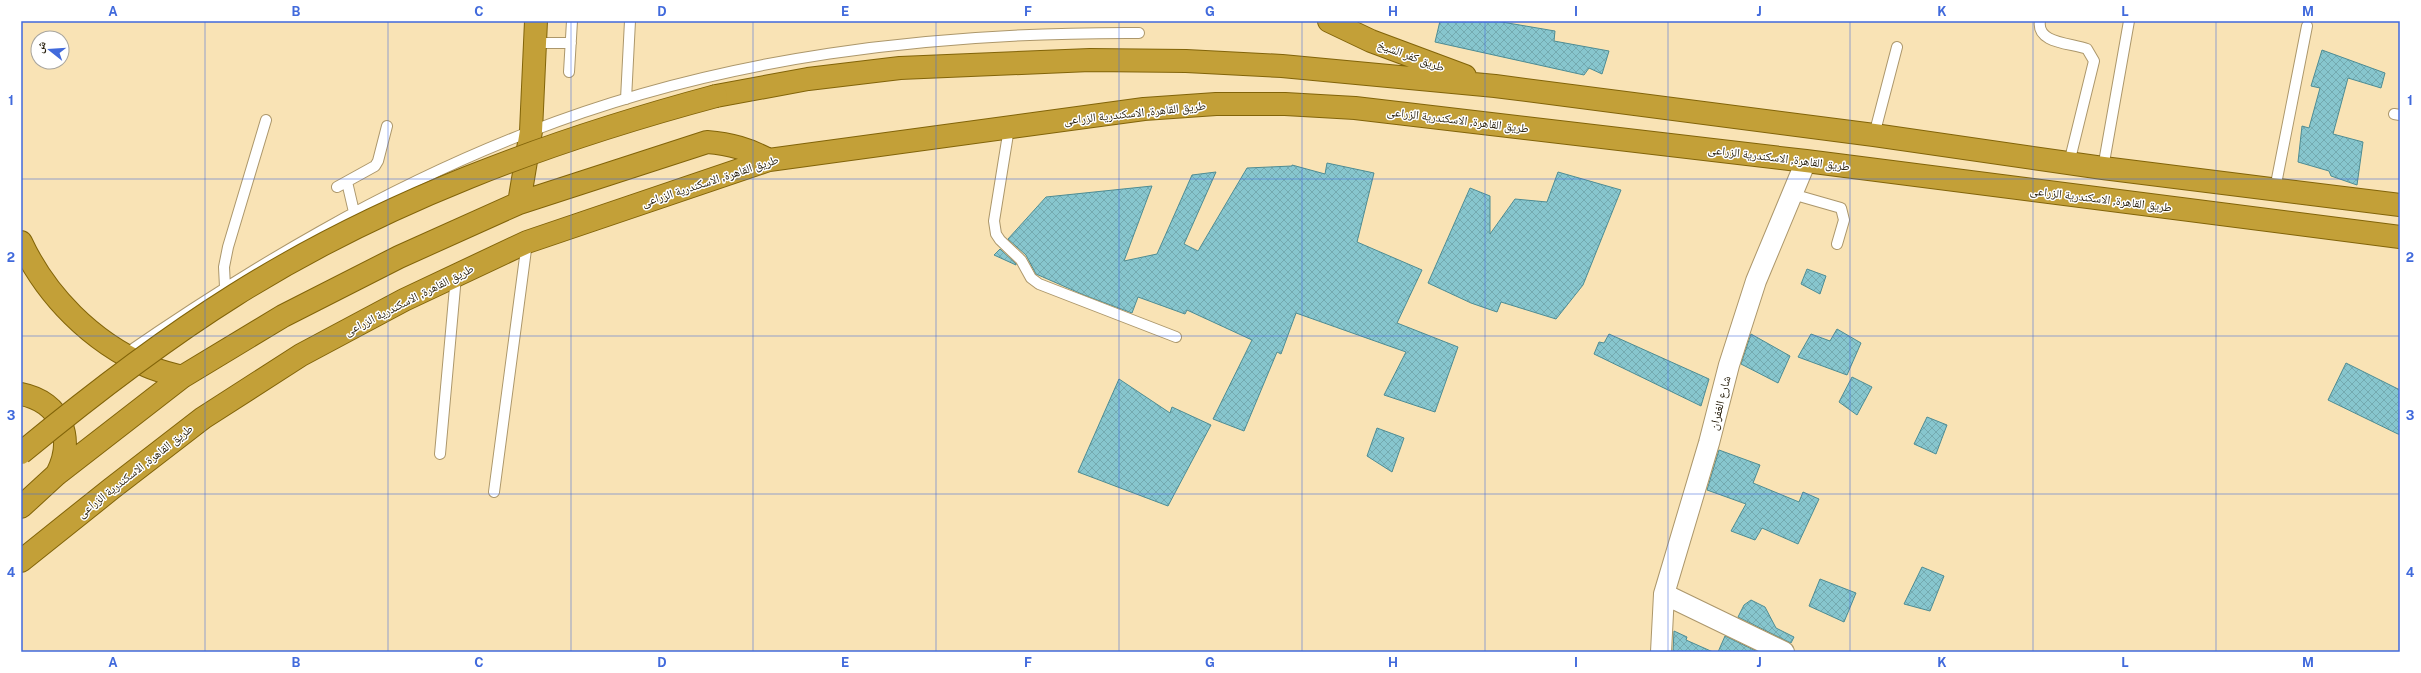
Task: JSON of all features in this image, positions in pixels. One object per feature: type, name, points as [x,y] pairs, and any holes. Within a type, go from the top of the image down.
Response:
[{"type":"highway","points":[[519,203],[531,131],[536,21]]},
{"type":"highway","name":"طريق كفر الشيخ","points":[[1329,21],[1371,41],[1495,86]]},
{"type":"highway","points":[[21,453],[165,343],[235,295],[312,250],[391,211],[468,177],[548,146],[632,119],[716,96],[808,79],[900,68],[1090,60],[1186,61],[1275,66],[1495,86],[1874,135],[2103,168],[2400,205]]},
{"type":"highway","name":"طريق القاهرة, الاسكندرية الزراعى","points":[[21,562],[111,489],[203,418],[301,355],[456,276],[527,242],[770,160],[1144,109],[1216,104],[1285,104],[1354,108],[1806,161],[2400,238]]},
{"type":"highway","points":[[21,507],[57,474],[182,377],[283,316],[385,264],[519,203],[707,142],[729,144],[750,150],[770,160]]},
{"type":"highway","points":[[21,242],[27,255],[63,305],[88,330],[124,355],[148,367],[182,377]]},
{"type":"highway","points":[[21,394],[35,397],[46,404],[62,424],[66,450],[57,474]]},
{"type":"street","name":"شارع الغفران","points":[[1661,652],[1664,594],[1747,304],[1806,161]]},
{"type":"street","points":[[1664,594],[1784,652]]},
{"type":"lane","points":[[568,72],[572,21]]},
{"type":"lane","points":[[626,99],[630,21]]},
{"type":"lane","points":[[2040,21],[2041,31],[2044,36],[2050,40],[2087,49],[2094,61],[2069,163]]},
{"type":"lane","points":[[2103,168],[2130,21]]},
{"type":"lane","points":[[2275,189],[2307,26]]},
{"type":"lane","points":[[124,355],[225,287],[354,212],[471,155],[531,131],[626,99],[710,77],[794,59],[880,46],[1005,35],[1139,33]]},
{"type":"lane","points":[[535,43],[571,43]]},
{"type":"lane","points":[[1874,135],[1897,47]]},
{"type":"lane","points":[[225,287],[225,257],[266,120]]},
{"type":"lane","points":[[337,187],[371,169],[378,161],[387,126]]},
{"type":"lane","points":[[1009,128],[994,222],[996,234],[1000,240],[1021,260],[1031,278],[1039,284],[1176,337]]},
{"type":"lane","points":[[347,182],[354,212]]},
{"type":"lane","points":[[1792,194],[1841,208],[1844,220],[1837,244]]},
{"type":"lane","points":[[494,492],[527,242]]},
{"type":"lane","points":[[440,454],[456,276]]},
{"type":"building","points":[[1440,21],[1496,21],[1555,31],[1554,41],[1609,51],[1602,74],[1589,68],[1584,75],[1435,42]]},
{"type":"building","points":[[2322,50],[2385,73],[2381,88],[2348,78],[2333,134],[2363,142],[2357,185],[2331,176],[2329,171],[2298,162],[2302,126],[2309,128],[2320,88],[2311,86]]},
{"type":"building","points":[[1327,163],[1374,173],[1357,242],[1422,270],[1397,323],[1458,347],[1435,412],[1384,395],[1406,352],[1296,313],[1281,354],[1277,352],[1244,431],[1213,419],[1252,340],[1187,310],[1185,314],[1138,297],[1132,313],[1084,295],[1036,274],[1026,255],[1008,239],[1046,197],[1152,186],[1124,261],[1157,254],[1192,175],[1216,172],[1184,244],[1198,251],[1247,168],[1292,165],[1325,174]]},
{"type":"building","points":[[1558,172],[1621,190],[1583,285],[1556,319],[1501,302],[1497,312],[1471,303],[1428,283],[1470,188],[1490,196],[1490,234],[1515,199],[1547,202]]},
{"type":"building","points":[[1000,249],[1016,264],[1016,265],[994,255]]},
{"type":"building","points":[[1807,269],[1826,276],[1820,294],[1801,284]]},
{"type":"building","points":[[1837,329],[1861,343],[1847,375],[1798,357],[1811,334],[1830,341]]},
{"type":"building","points":[[1609,334],[1709,379],[1701,406],[1594,354],[1599,342],[1604,343]]},
{"type":"building","points":[[1751,334],[1790,356],[1778,383],[1741,364]]},
{"type":"building","points":[[2346,363],[2400,390],[2400,435],[2328,400]]},
{"type":"building","points":[[1852,377],[1872,387],[1857,415],[1839,402]]},
{"type":"building","points":[[1119,379],[1170,413],[1172,407],[1211,425],[1168,506],[1078,472]]},
{"type":"building","points":[[1927,417],[1947,425],[1936,454],[1914,444]]},
{"type":"building","points":[[1377,428],[1404,438],[1392,472],[1367,456]]},
{"type":"building","points":[[1719,450],[1760,465],[1753,483],[1799,502],[1803,492],[1819,499],[1798,544],[1762,528],[1755,540],[1731,531],[1746,504],[1707,490]]},
{"type":"building","points":[[1922,567],[1944,576],[1930,611],[1904,604]]},
{"type":"building","points":[[1820,579],[1856,593],[1844,622],[1809,606]]},
{"type":"building","points":[[1751,600],[1765,607],[1776,628],[1794,637],[1791,643],[1738,617],[1744,605]]},
{"type":"building","points":[[1674,631],[1687,637],[1686,640],[1713,652],[1673,652]]},
{"type":"building","points":[[1725,636],[1758,652],[1718,652]]}]
